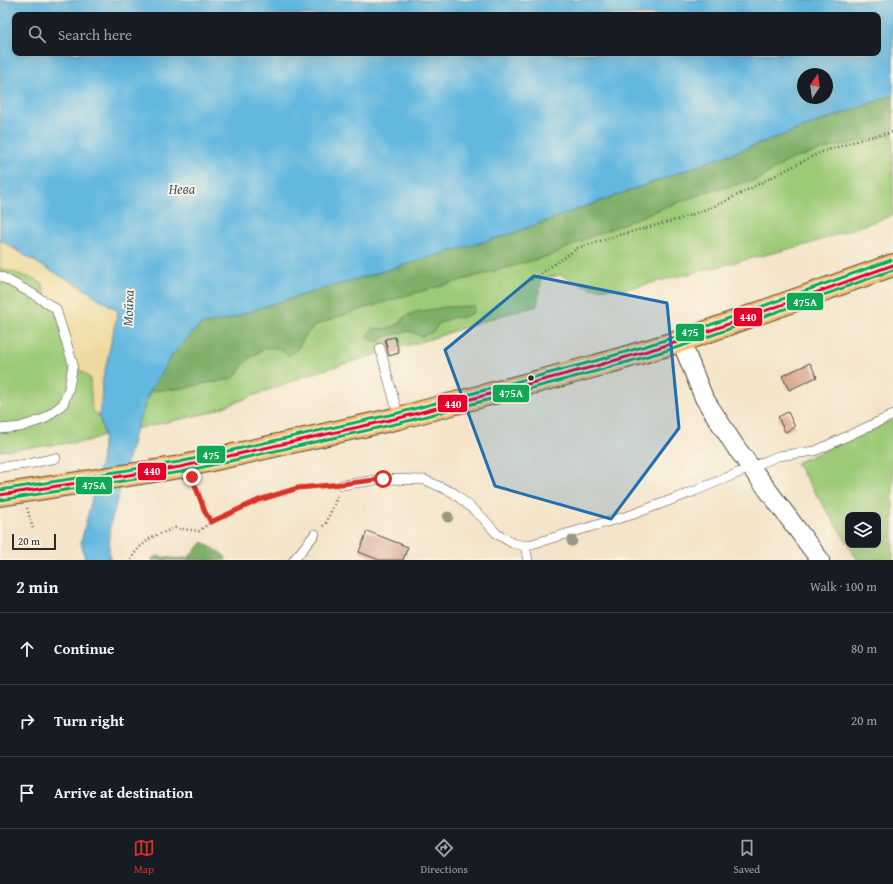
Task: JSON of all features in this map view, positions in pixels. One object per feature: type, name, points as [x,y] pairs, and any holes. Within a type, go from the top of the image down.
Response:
[{"type":"main road","points":[[0,495],[42,488],[186,472],[399,418],[681,341],[893,265]]},
{"type":"street","points":[[681,341],[704,398],[735,446],[820,560]]},
{"type":"lane","points":[[0,276],[33,294],[56,309],[73,364],[69,388],[63,404],[44,419],[20,426],[0,429]]},
{"type":"lane","points":[[380,348],[399,418]]},
{"type":"lane","points":[[342,484],[383,479],[425,480],[454,493],[482,518],[497,534],[512,543],[525,546],[631,515],[695,491],[778,456],[814,451],[893,415]]},
{"type":"lane","points":[[0,467],[28,464],[56,458]]},
{"type":"lane","points":[[294,560],[315,534]]},
{"type":"lane","points":[[525,546],[528,560]]},
{"type":"path","points":[[531,280],[578,248],[619,235],[680,219],[722,203],[819,153],[862,139],[893,132]]},
{"type":"path","points":[[186,472],[211,522]]},
{"type":"path","points":[[131,560],[140,547],[152,537],[175,528],[199,531],[211,522],[259,500],[298,488],[342,484],[326,523],[315,534]]},
{"type":"path","points":[[27,508],[33,529]]},
{"type":"highlighted area","points":[[534,276],[667,303],[679,428],[611,519],[495,486],[445,350]]},
{"type":"green space","points":[[893,95],[893,215],[809,244],[627,289],[591,288],[560,275],[541,279],[537,306],[499,316],[430,339],[310,374],[208,413],[136,429],[150,391],[265,306],[510,234]]},
{"type":"green space","points":[[893,95],[893,134],[832,147],[790,160],[759,179],[709,191],[590,237],[552,255],[401,297],[337,317],[314,326],[298,348],[289,356],[278,348],[266,348],[252,356],[243,365],[234,378],[186,388],[150,391],[173,354],[200,325],[230,319],[265,306],[510,234]]},
{"type":"green space","points":[[0,268],[34,279],[43,284],[43,293],[56,309],[73,364],[90,378],[92,411],[99,415],[104,435],[88,441],[0,451]]},
{"type":"green space","points":[[474,306],[474,312],[464,317],[451,318],[438,324],[434,331],[421,337],[410,331],[387,336],[377,342],[369,339],[368,333],[374,328],[385,329],[392,327],[401,323],[404,317],[416,312],[445,307]]},
{"type":"green space","points":[[893,420],[893,560],[858,560],[850,548],[881,548],[881,512],[845,512],[845,539],[796,463]]},
{"type":"green space","points":[[203,542],[225,556],[226,560],[151,560],[155,556],[177,559],[188,558]]},
{"type":"sand","points":[[0,240],[83,288],[118,311],[102,384],[99,415],[92,411],[90,378],[73,364],[56,309],[46,302],[43,284],[34,279],[0,268]]},
{"type":"water","name":"Нева","points":[[0,0],[893,0],[893,95],[510,234],[265,306],[230,319],[200,325],[173,354],[150,391],[136,429],[110,526],[109,553],[111,560],[85,560],[81,542],[101,462],[104,435],[99,415],[102,384],[118,311],[83,288],[0,240]]},
{"type":"building","points":[[395,337],[399,353],[389,356],[385,339]]},
{"type":"building","points":[[810,363],[817,377],[789,390],[782,376]]},
{"type":"building","points":[[788,412],[795,427],[785,432],[778,417]]},
{"type":"building","points":[[367,531],[408,547],[403,560],[379,560],[359,552]]},
{"type":"transit line","name":"475","points":[[0,490],[179,462],[398,413],[595,361],[679,336],[891,260]]},
{"type":"transit line","name":"440","points":[[0,495],[180,467],[399,418],[596,366],[681,341],[893,265]]},
{"type":"transit line","name":"475А","points":[[1,500],[181,472],[400,423],[597,371],[682,346],[893,270]]},
{"type":"route","points":[[192,477],[205,512],[211,522],[259,500],[298,488],[383,479]]},
{"type":"water label","name":"Мойка","points":[[128,308]]}]
